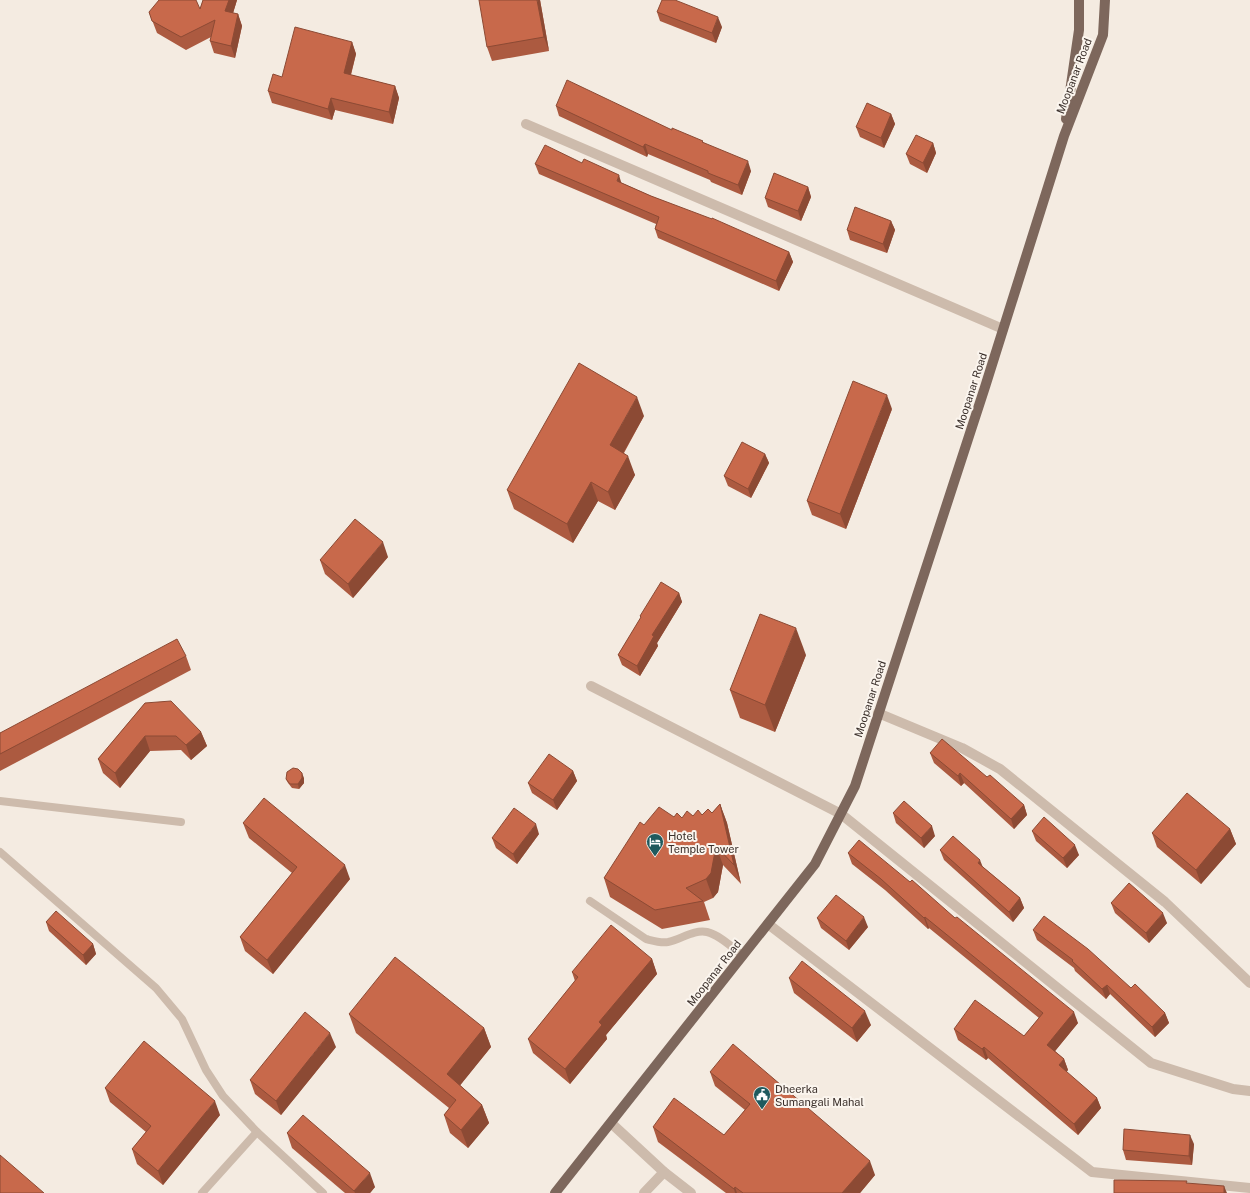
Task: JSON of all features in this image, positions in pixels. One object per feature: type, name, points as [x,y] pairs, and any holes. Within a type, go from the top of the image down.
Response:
[{"type":"main road","name":"Moopanar Road","points":[[1064,136],[1079,30],[1079,0]]},
{"type":"main road","name":"Moopanar Road","points":[[555,1193],[815,864],[855,786],[1064,136],[1103,35],[1105,0]]},
{"type":"street","points":[[526,124],[1003,329]]},
{"type":"street","points":[[591,686],[841,814],[1151,1063],[1233,1089],[1250,1091]]},
{"type":"street","points":[[878,713],[962,748],[1000,769],[1164,902],[1250,983]]},
{"type":"street","points":[[768,924],[1092,1172],[1250,1188]]},
{"type":"street","points":[[611,1123],[664,1172],[691,1193]]},
{"type":"street","points":[[644,1193],[664,1172]]},
{"type":"lane","points":[[0,801],[181,822]]},
{"type":"lane","points":[[0,852],[156,988],[182,1019],[206,1070],[223,1096],[257,1132],[323,1193]]},
{"type":"lane","points":[[590,900],[646,939],[656,942],[668,942],[700,932],[706,932],[715,936],[743,956]]},
{"type":"lane","points":[[202,1193],[257,1132]]},
{"type":"building","points":[[159,0],[196,0],[200,9],[203,0],[229,0],[225,11],[238,14],[231,46],[210,41],[215,20],[181,37],[152,21],[149,12]]},
{"type":"building","points":[[479,0],[537,0],[544,37],[487,47]]},
{"type":"building","points":[[662,0],[675,0],[718,17],[712,33],[657,12]]},
{"type":"building","points":[[295,27],[352,42],[344,73],[395,86],[389,112],[331,98],[328,109],[268,91],[273,74],[282,77]]},
{"type":"building","points":[[567,80],[672,130],[672,128],[748,161],[738,185],[645,144],[643,147],[556,106]]},
{"type":"building","points":[[867,103],[891,114],[881,138],[856,127]]},
{"type":"building","points":[[916,135],[933,143],[923,163],[906,154]]},
{"type":"building","points":[[545,145],[582,163],[584,159],[619,175],[617,181],[651,196],[712,218],[789,252],[776,281],[655,229],[659,217],[535,164]]},
{"type":"building","points":[[774,173],[808,187],[798,211],[765,198]]},
{"type":"building","points":[[855,207],[891,221],[883,244],[847,230]]},
{"type":"building","points":[[579,363],[637,397],[610,445],[628,456],[608,492],[591,482],[567,524],[507,490]]},
{"type":"building","points":[[853,381],[887,395],[840,514],[807,501]]},
{"type":"building","points":[[742,442],[765,454],[748,489],[724,476]]},
{"type":"building","points":[[355,519],[383,542],[348,584],[320,560]]},
{"type":"building","points":[[661,582],[679,593],[652,635],[654,636],[637,666],[618,655]]},
{"type":"building","points":[[760,614],[796,628],[765,705],[730,690]]},
{"type":"building","points":[[177,639],[186,656],[0,754],[0,733]]},
{"type":"building","points":[[171,701],[201,732],[186,745],[176,736],[145,736],[115,773],[98,759],[145,703]]},
{"type":"building","points":[[942,739],[987,777],[990,775],[1024,805],[1011,819],[960,773],[958,776],[930,753]]},
{"type":"building","points":[[549,754],[573,771],[553,800],[528,783]]},
{"type":"building","points":[[293,768],[298,769],[302,773],[302,778],[298,784],[290,784],[286,779],[287,772]]},
{"type":"building","points":[[1187,793],[1230,829],[1196,870],[1152,833]]},
{"type":"building","points":[[264,798],[345,865],[267,960],[240,937],[297,867],[243,823]]},
{"type":"building","points":[[904,801],[932,826],[921,838],[893,813]]},
{"type":"building","points":[[720,804],[734,865],[716,846],[711,873],[706,879],[686,888],[703,901],[655,910],[604,878],[640,822],[644,825],[659,807],[674,817],[677,813],[682,818],[687,811],[693,816],[698,810],[702,815],[708,809],[712,813]]},
{"type":"building","points":[[514,808],[536,824],[513,854],[492,838]]},
{"type":"building","points":[[1044,817],[1075,845],[1063,858],[1032,831]]},
{"type":"building","points":[[953,836],[980,860],[978,863],[1020,898],[1009,912],[940,850]]},
{"type":"building","points":[[859,840],[910,882],[912,880],[955,918],[957,917],[1074,1012],[1047,1045],[1064,1059],[1059,1065],[1097,1098],[1074,1124],[984,1047],[982,1049],[954,1029],[975,1000],[1024,1036],[1043,1013],[925,917],[924,918],[881,879],[848,853]]},
{"type":"building","points":[[1129,883],[1163,913],[1146,933],[1111,903]]},
{"type":"building","points":[[836,895],[864,917],[846,941],[817,918]]},
{"type":"building","points":[[56,911],[93,944],[83,955],[46,922]]},
{"type":"building","points":[[1044,916],[1088,949],[1131,988],[1135,984],[1165,1013],[1152,1027],[1107,985],[1102,989],[1072,961],[1073,960],[1033,930]]},
{"type":"building","points":[[611,925],[652,959],[599,1022],[602,1025],[565,1069],[528,1039],[578,977],[572,972]]},
{"type":"building","points":[[395,957],[484,1028],[447,1074],[482,1105],[461,1130],[444,1115],[456,1100],[349,1014]]},
{"type":"building","points":[[802,961],[865,1011],[852,1028],[789,978]]},
{"type":"building","points":[[305,1012],[330,1033],[276,1101],[250,1080]]},
{"type":"building","points":[[144,1041],[215,1101],[158,1171],[132,1149],[151,1126],[105,1088]]},
{"type":"building","points":[[733,1044],[870,1161],[842,1193],[743,1193],[735,1187],[734,1189],[653,1127],[674,1098],[724,1135],[750,1104],[710,1072]]},
{"type":"building","points":[[303,1115],[370,1173],[354,1191],[287,1133]]},
{"type":"building","points":[[1124,1129],[1190,1135],[1189,1156],[1123,1150]]},
{"type":"building","points":[[0,1155],[44,1193],[0,1193]]},
{"type":"building","points":[[1114,1180],[1187,1181],[1186,1183],[1224,1186],[1224,1193],[1114,1193]]},
{"type":"place","name":"Hotel Temple Tower","points":[[655,857]]},
{"type":"place","name":"Dheerka Sumangali Mahal","points":[[762,1110]]}]
